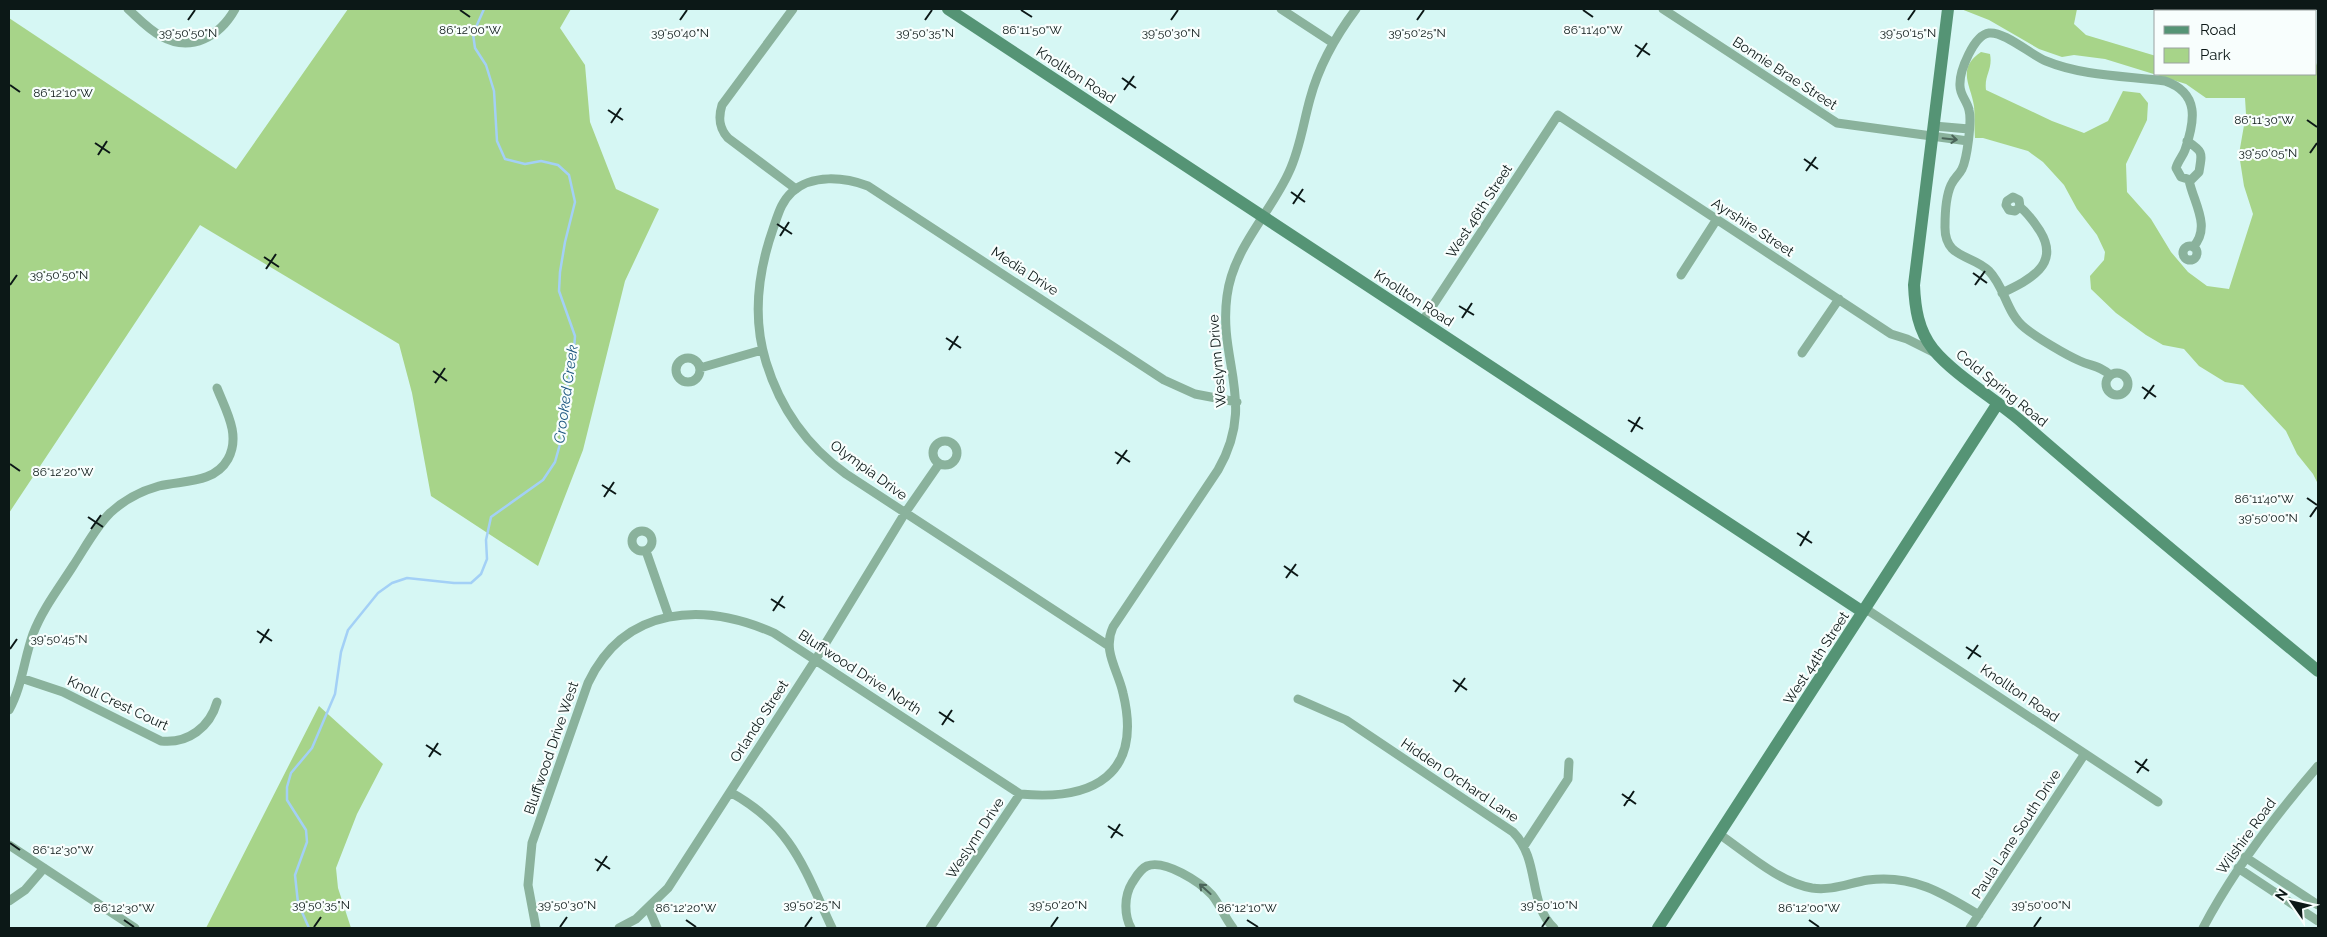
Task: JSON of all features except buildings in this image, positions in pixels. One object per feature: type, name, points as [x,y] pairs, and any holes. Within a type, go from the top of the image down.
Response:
[{"type":"street","points":[[128,9],[157,34],[182,43],[194,42],[213,35],[226,24],[235,9]]},
{"type":"street","points":[[793,9],[722,105],[719,119],[722,130],[728,138],[796,189]]},
{"type":"street","name":"Knollton Road","points":[[948,9],[1422,322],[2158,802]]},
{"type":"street","points":[[1281,9],[1333,43]]},
{"type":"street","name":"Weslynn Drive","points":[[930,928],[1020,794],[1052,794],[1096,785],[1107,778],[1118,766],[1125,745],[1125,704],[1118,675],[1110,659],[1109,646],[1113,627],[1222,463],[1234,427],[1236,402],[1225,324],[1227,295],[1233,272],[1241,254],[1264,217],[1294,159],[1314,84],[1333,43],[1356,9]]},
{"type":"street","name":"Bonnie Brae Street","points":[[1663,9],[1837,123],[1933,132]]},
{"type":"street","name":"Cold Spring Road","points":[[1948,9],[1914,296],[1919,324],[1926,339],[1938,354],[2318,671]]},
{"type":"street","points":[[2110,375],[2103,369],[2077,360],[2029,331],[2014,316],[1989,271],[1956,253],[1949,244],[1945,234],[1949,191],[1953,181],[1964,165],[1969,129],[1970,114],[1960,87],[1961,77],[1974,43],[1980,36],[1989,33],[2002,35],[2033,56],[2056,65],[2072,69],[2165,81],[2175,85],[2186,95],[2193,115],[2187,141],[2176,168],[2181,177],[2189,180],[2194,178],[2199,172],[2202,154],[2199,149],[2187,141]]},
{"type":"street","name":"Ayrshire Street","points":[[1558,114],[1891,334],[1907,339],[1938,354]]},
{"type":"street","name":"West 46th Street","points":[[1422,322],[1558,114]]},
{"type":"street","points":[[1933,132],[1969,129]]},
{"type":"street","points":[[1933,132],[1968,140]]},
{"type":"street","name":"Media Drive","points":[[796,189],[810,182],[836,179],[856,182],[875,189],[1164,380],[1195,394],[1236,402]]},
{"type":"street","points":[[2189,180],[2203,225],[2200,238],[2193,247]]},
{"type":"street","name":"Olympia Drive","points":[[796,189],[780,209],[762,262],[758,300],[762,350],[780,398],[797,426],[810,442],[840,469],[1109,646]]},
{"type":"street","points":[[2002,293],[2034,275],[2046,260],[2048,252],[2046,240],[2031,218],[2020,207]]},
{"type":"street","points":[[1681,275],[1717,219]]},
{"type":"street","points":[[1802,353],[1838,299]]},
{"type":"street","points":[[700,368],[762,350]]},
{"type":"street","points":[[9,710],[16,696],[32,637],[42,614],[102,522],[124,502],[138,494],[162,486],[206,477],[220,469],[227,460],[233,445],[233,432],[217,388]]},
{"type":"street","name":"West 44th Street","points":[[1658,928],[1998,403]]},
{"type":"street","name":"Orlando Street","points":[[619,928],[636,920],[649,909],[670,885],[816,659],[905,513],[939,464]]},
{"type":"street","points":[[646,551],[669,617]]},
{"type":"street","name":"Bluffwood Drive North","points":[[669,617],[704,614],[741,620],[774,633],[1020,794]]},
{"type":"street","name":"Bluffwood Drive West","points":[[536,928],[531,913],[528,885],[532,843],[584,691],[598,665],[618,643],[638,628],[669,617]]},
{"type":"street","name":"Knoll Crest Court","points":[[21,678],[63,692],[161,741],[179,740],[195,734],[209,720],[217,702]]},
{"type":"street","name":"Hidden Orchard Lane","points":[[1298,699],[1346,720],[1515,835],[1524,846],[1530,860],[1543,914],[1554,928]]},
{"type":"street","name":"Paula Lane South Drive","points":[[1970,928],[2084,755]]},
{"type":"street","points":[[1524,846],[1568,779],[1569,762]]},
{"type":"street","name":"Wilshire Road","points":[[2203,928],[2245,858],[2276,816],[2318,766]]},
{"type":"street","points":[[730,792],[758,809],[786,837],[799,857],[832,928]]},
{"type":"street","points":[[1719,834],[1776,873],[1801,885],[1826,889],[1875,879],[1903,880],[1939,891],[1978,915]]},
{"type":"street","points":[[9,845],[135,928]]},
{"type":"street","points":[[2245,858],[2318,905]]},
{"type":"street","points":[[1131,928],[1126,914],[1126,900],[1130,887],[1145,867],[1158,865],[1170,867],[1202,886],[1212,896],[1233,928]]},
{"type":"street","points":[[9,902],[25,890],[44,868]]},
{"type":"street","points":[[2238,868],[2318,921]]},
{"type":"street","points":[[649,909],[657,928]]},
{"type":"green space","points":[[348,9],[571,9],[560,28],[585,65],[590,122],[616,189],[659,209],[625,281],[583,450],[538,566],[431,496],[412,393],[399,344],[200,225],[9,513],[9,18],[236,169]]},
{"type":"green space","points":[[1961,9],[2077,9],[2074,24],[2086,35],[2154,55],[2154,74],[2105,59],[2074,55],[2062,57],[2039,49],[1989,20]]},
{"type":"green space","points":[[1981,52],[1990,54],[1991,60],[1986,80],[1986,90],[2052,121],[2084,133],[2108,121],[2123,91],[2140,93],[2148,103],[2147,120],[2126,164],[2127,192],[2151,219],[2171,252],[2188,272],[2207,286],[2229,289],[2253,214],[2244,186],[2239,154],[2246,114],[2245,98],[2206,98],[2186,84],[2157,75],[2317,75],[2317,66],[2318,68],[2318,484],[2313,474],[2297,454],[2286,431],[2243,385],[2225,382],[2199,366],[2184,349],[2163,345],[2146,335],[2116,313],[2091,289],[2090,276],[2104,260],[2105,252],[2097,235],[2077,209],[2064,185],[2043,162],[2028,151],[1983,138],[1975,138],[1974,106],[1968,84],[1967,71],[1973,58]]},
{"type":"green space","points":[[319,706],[383,764],[357,814],[336,868],[338,888],[351,928],[206,928]]},
{"type":"waterway","name":"Crooked Creek","points":[[309,928],[298,903],[295,875],[307,842],[306,830],[287,800],[287,787],[291,773],[312,748],[335,694],[341,652],[348,630],[378,593],[392,583],[407,578],[471,583],[481,574],[487,559],[486,540],[491,517],[543,480],[555,462],[562,437],[561,413],[573,362],[575,336],[559,291],[560,272],[575,202],[569,175],[558,165],[541,161],[525,164],[505,159],[497,141],[494,91],[486,65],[475,48],[473,34],[484,9]]}]
